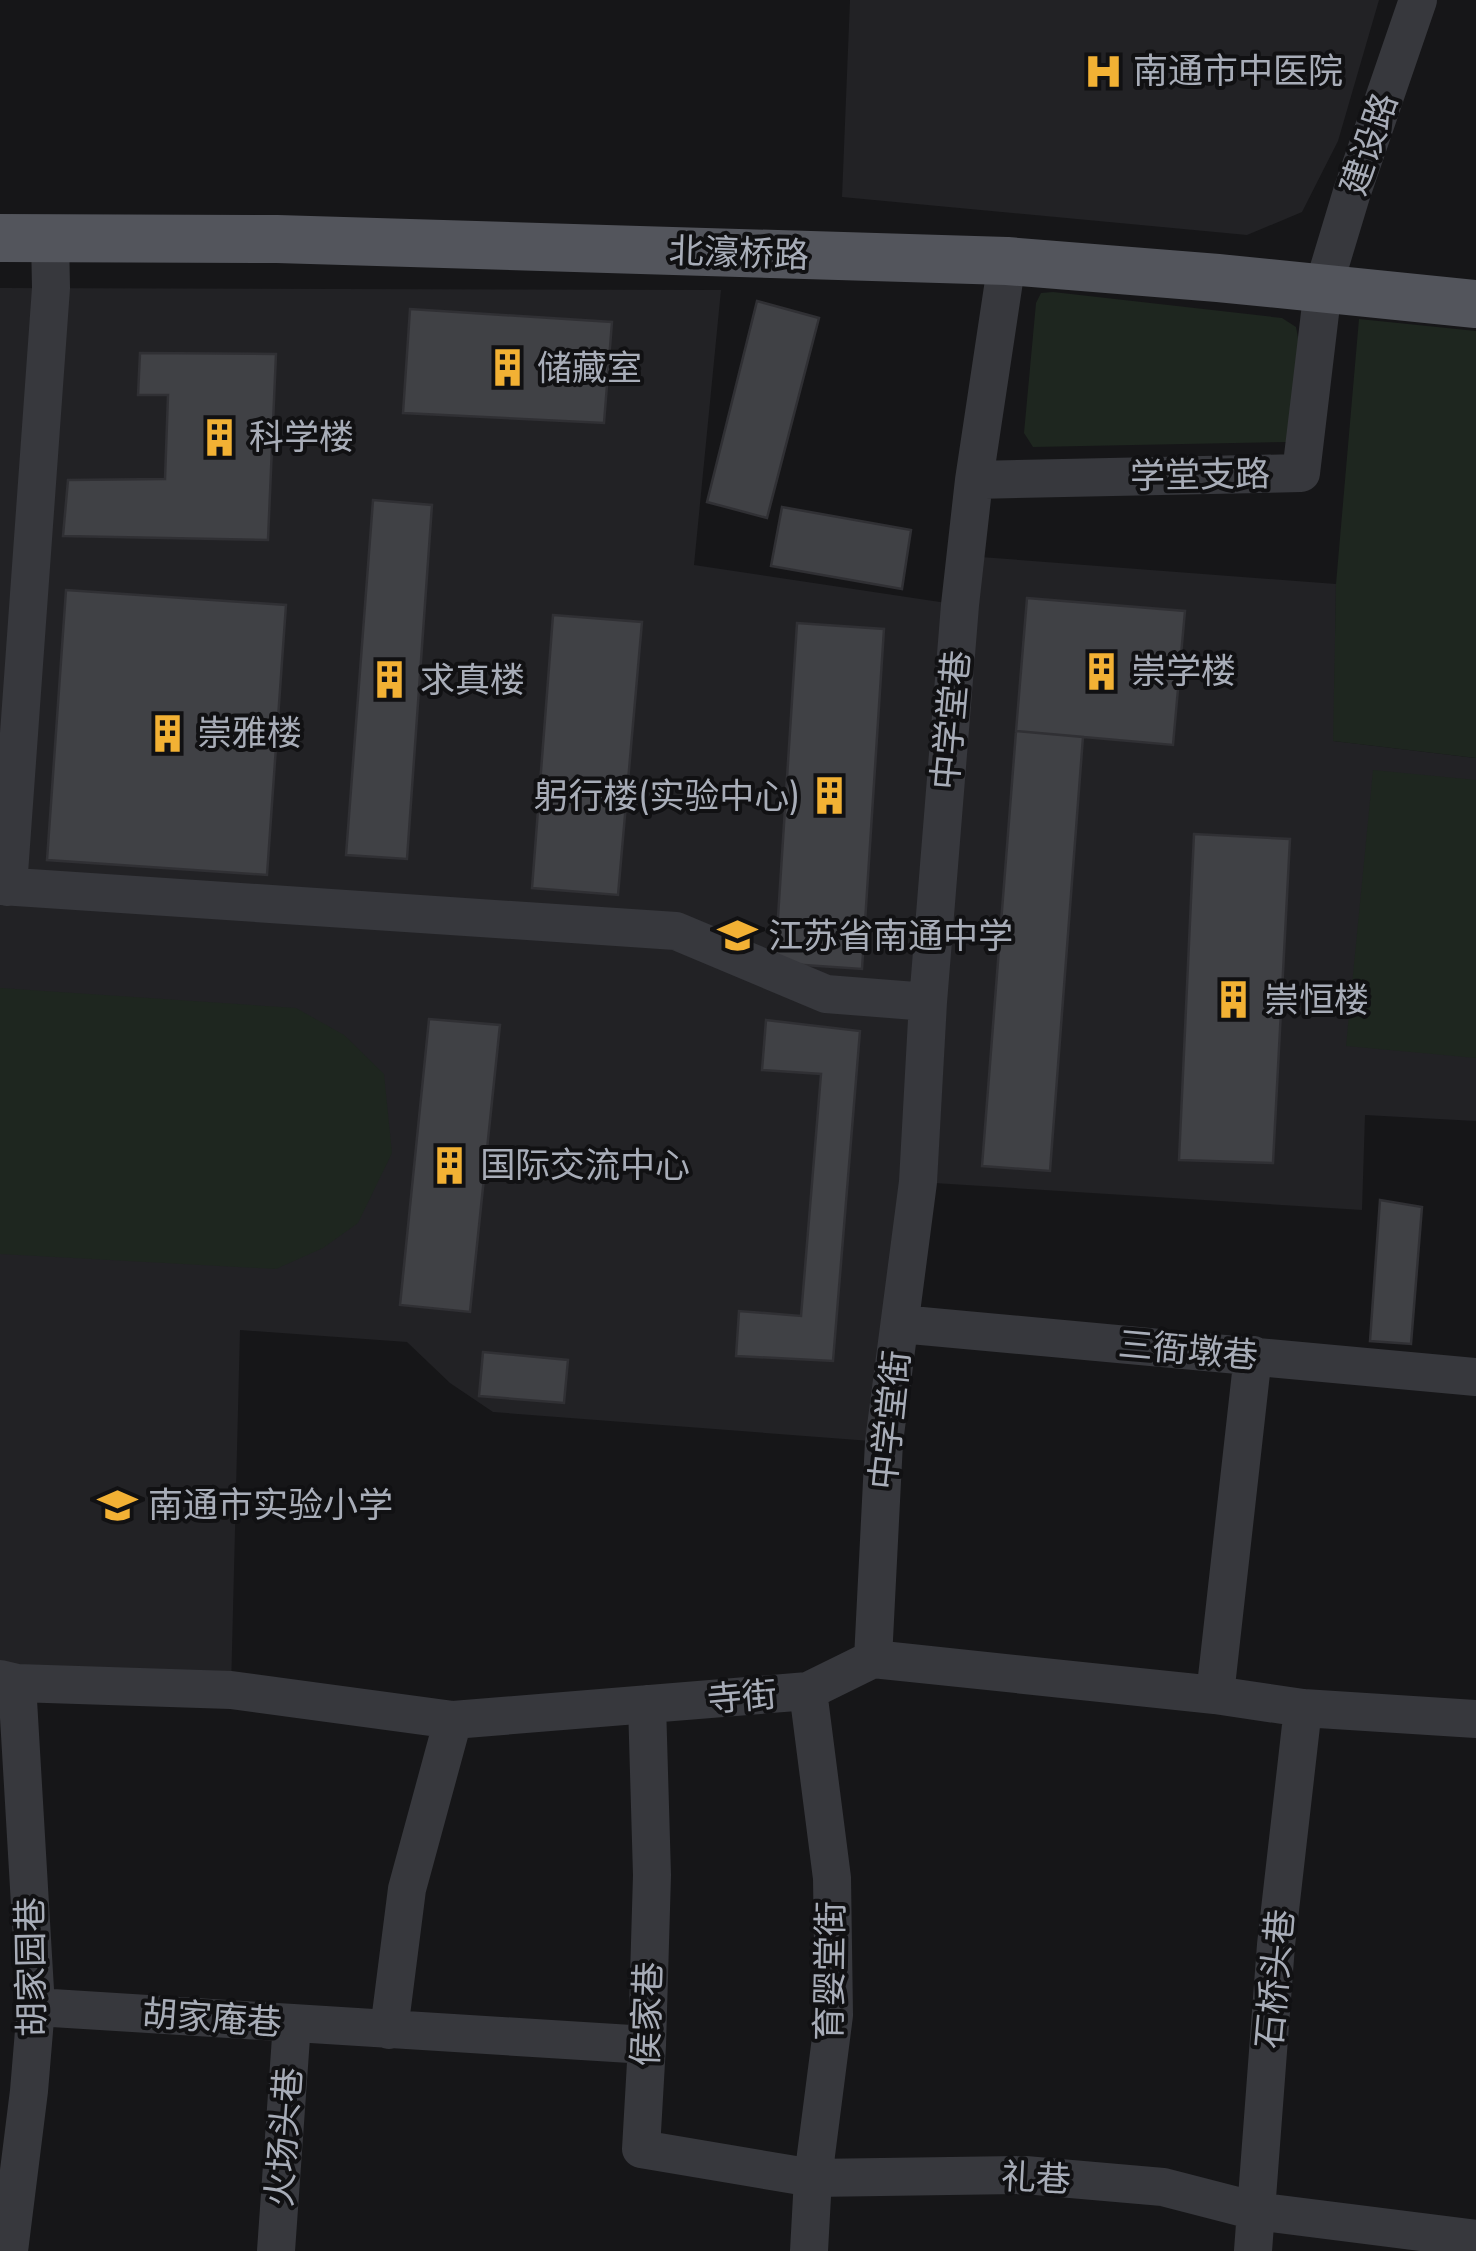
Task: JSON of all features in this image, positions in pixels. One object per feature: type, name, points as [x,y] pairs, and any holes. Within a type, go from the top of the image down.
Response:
[{"type":"main road","name":"北濠桥路","points":[[0,238],[277,239],[1006,261],[1476,304]]},
{"type":"street","name":"建设路","points":[[1324,288],[1352,192],[1418,0]]},
{"type":"street","points":[[50,238],[52,288],[4,887],[676,931],[826,994],[928,1002]]},
{"type":"street","name":"中学堂巷","points":[[918,1182],[928,1002],[960,606],[1006,261]]},
{"type":"street","name":"学堂支路","points":[[974,480],[1300,472],[1324,288]]},
{"type":"street","name":"中学堂街","points":[[874,1659],[884,1442],[918,1182]]},
{"type":"street","name":"三衙墩巷","points":[[900,1324],[1476,1377]]},
{"type":"street","points":[[1215,1695],[1252,1355]]},
{"type":"street","points":[[874,1659],[1215,1695],[1302,1708],[1476,1719]]},
{"type":"street","name":"寺街","points":[[8,1681],[232,1690],[453,1720],[808,1691],[874,1659]]},
{"type":"street","name":"胡家园巷","points":[[8,1681],[36,2007],[10,2251]]},
{"type":"street","name":"育婴堂街","points":[[808,1691],[832,1878],[834,2015],[813,2178],[808,2251]]},
{"type":"street","name":"侯家巷","points":[[647,1704],[652,1875],[641,2149],[813,2178]]},
{"type":"street","name":"石桥头巷","points":[[1253,2251],[1276,1945],[1302,1708]]},
{"type":"street","points":[[389,2030],[407,1890],[453,1720]]},
{"type":"street","name":"胡家庵巷","points":[[36,2007],[647,2045]]},
{"type":"street","name":"火场头巷","points":[[276,2251],[292,2023]]},
{"type":"street","name":"礼巷","points":[[813,2178],[1025,2175],[1163,2187],[1256,2211],[1476,2239]]},
{"type":"shaded area","name":"南通市中医院","points":[[850,0],[1379,0],[1338,141],[1302,212],[1247,235],[842,197]]},
{"type":"shaded area","name":"江苏省南通中学","points":[[0,288],[721,290],[694,565],[960,605],[967,556],[1336,584],[1334,741],[1476,758],[1476,1121],[1365,1115],[1362,1210],[918,1182],[884,1442],[493,1412],[450,1383],[407,1342],[240,1330],[231,1690],[0,1679]]},
{"type":"shaded area","points":[[1041,293],[1282,318],[1296,327],[1299,343],[1289,442],[1033,447],[1024,433],[1036,303]]},
{"type":"shaded area","points":[[1359,319],[1476,331],[1476,758],[1333,741],[1336,584]]},
{"type":"shaded area","points":[[1373,770],[1476,780],[1476,1058],[1346,1046]]},
{"type":"shaded area","points":[[0,988],[296,1008],[344,1035],[384,1074],[392,1153],[358,1223],[323,1248],[276,1269],[0,1254]]},
{"type":"building","points":[[757,301],[819,318],[767,518],[707,502]]},
{"type":"building","name":"储藏室","points":[[410,309],[612,322],[604,423],[403,413]]},
{"type":"building","name":"科学楼","points":[[140,353],[276,354],[268,540],[63,536],[68,480],[165,479],[168,395],[138,395]]},
{"type":"building","name":"求真楼","points":[[373,500],[432,505],[407,859],[346,855]]},
{"type":"building","points":[[782,507],[911,530],[902,589],[771,566]]},
{"type":"building","name":"崇雅楼","points":[[66,590],[286,605],[267,875],[47,860]]},
{"type":"building","name":"崇学楼","points":[[1027,598],[1185,611],[1173,745],[1016,731]]},
{"type":"building","points":[[553,615],[642,622],[618,895],[532,888]]},
{"type":"building","name":"躬行楼(实验中心)","points":[[797,623],[884,629],[862,969],[775,963]]},
{"type":"building","points":[[1016,731],[1083,737],[1050,1171],[982,1166]]},
{"type":"building","name":"崇恒楼","points":[[1194,834],[1290,839],[1273,1163],[1179,1160]]},
{"type":"building","name":"国际交流中心","points":[[429,1019],[500,1025],[470,1312],[400,1305]]},
{"type":"building","points":[[766,1020],[860,1031],[833,1361],[736,1356],[739,1311],[801,1316],[821,1074],[762,1070]]},
{"type":"building","points":[[1380,1200],[1422,1207],[1411,1344],[1370,1341]]},
{"type":"building","points":[[483,1352],[568,1360],[564,1403],[479,1396]]},
{"type":"place","name":"南通市中医院","points":[[1103,71]]},
{"type":"place","name":"储藏室","points":[[507,368]]},
{"type":"place","name":"科学楼","points":[[219,437]]},
{"type":"place","name":"崇学楼","points":[[1101,671]]},
{"type":"place","name":"求真楼","points":[[390,680]]},
{"type":"place","name":"崇雅楼","points":[[167,733]]},
{"type":"place","name":"躬行楼(实验中心)","points":[[830,796]]},
{"type":"place","name":"江苏省南通中学","points":[[738,936]]},
{"type":"place","name":"崇恒楼","points":[[1234,1000]]},
{"type":"place","name":"国际交流中心","points":[[450,1165]]},
{"type":"place","name":"南通市实验小学","points":[[118,1505]]}]
